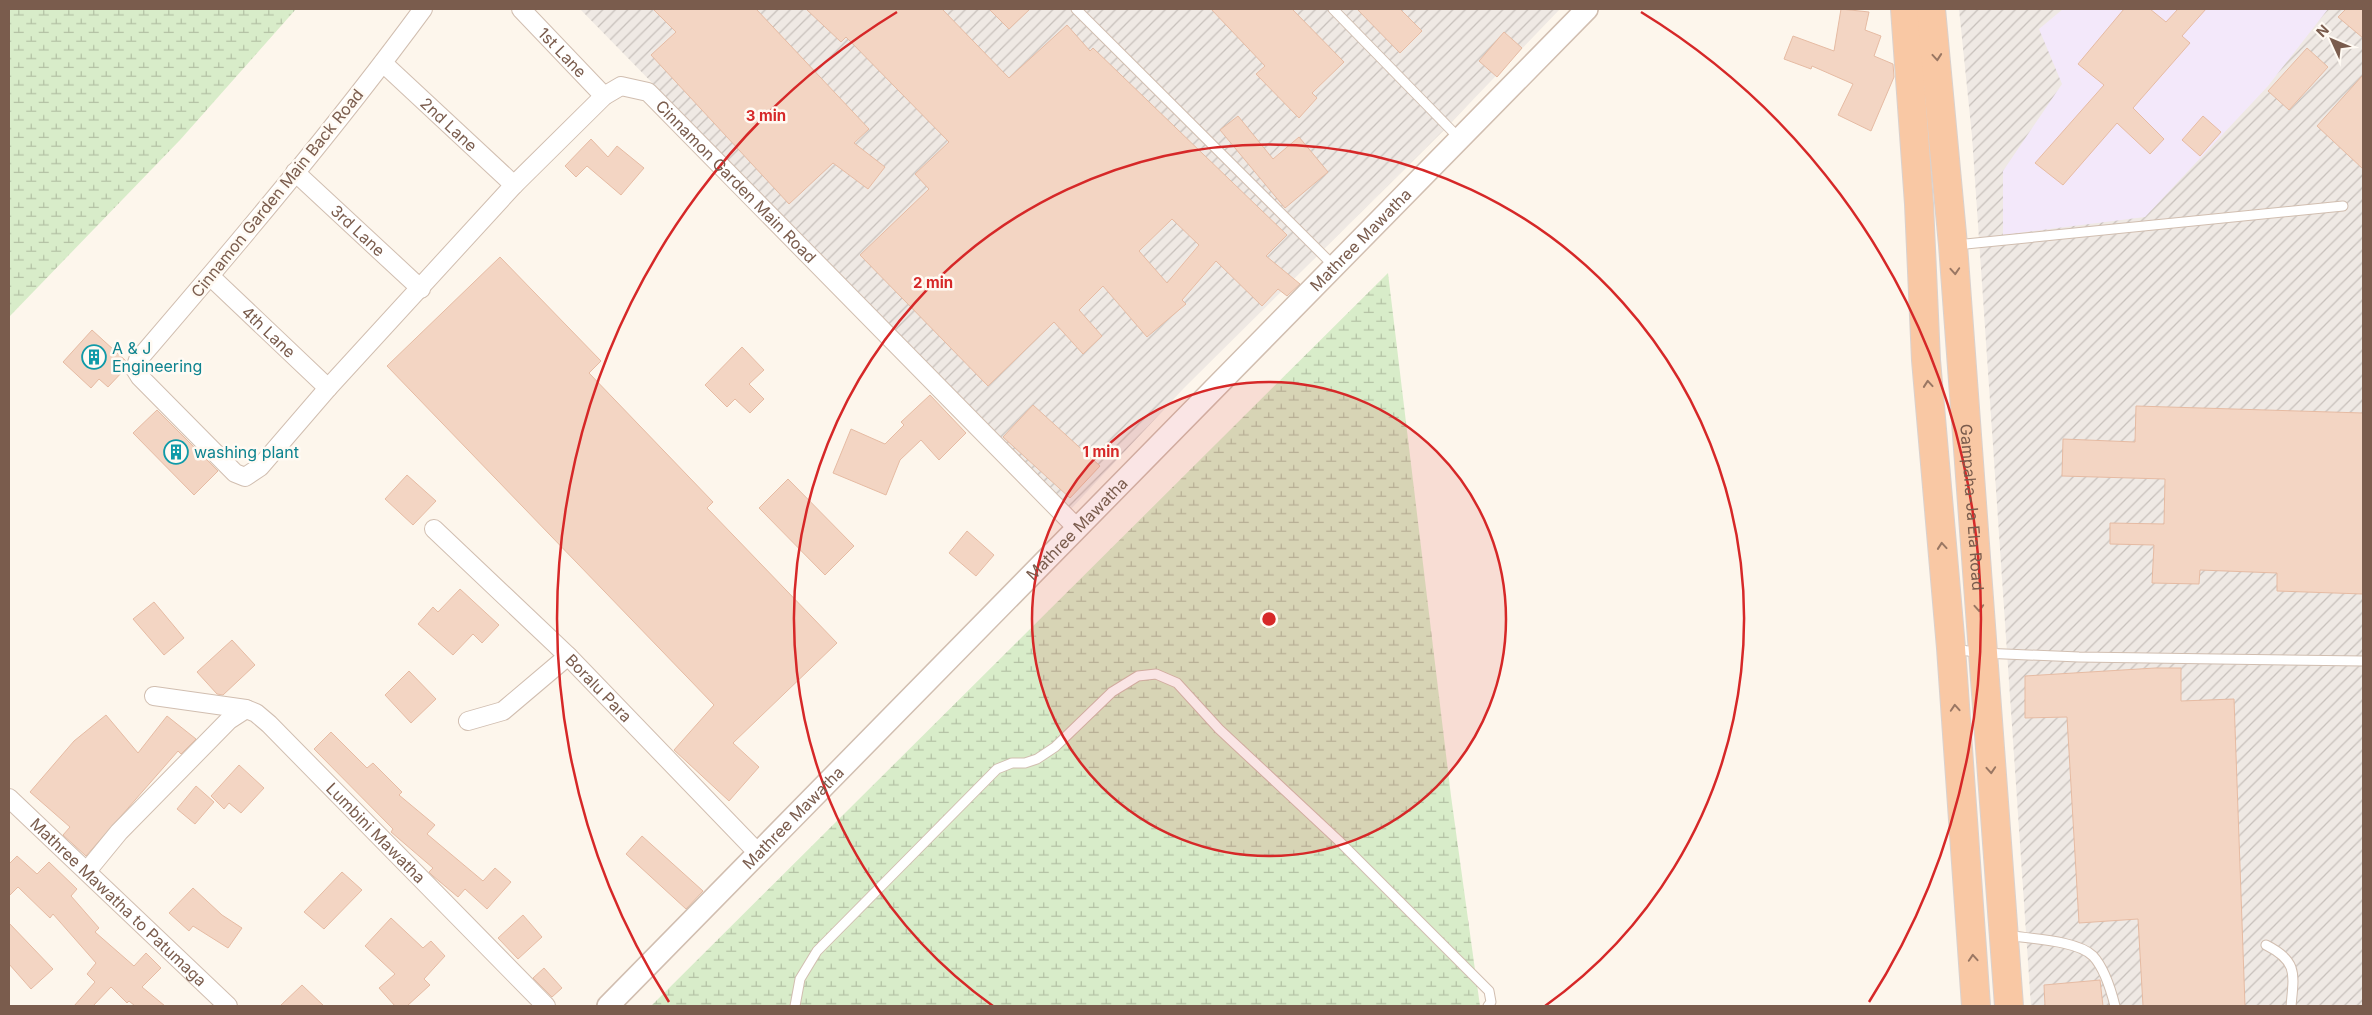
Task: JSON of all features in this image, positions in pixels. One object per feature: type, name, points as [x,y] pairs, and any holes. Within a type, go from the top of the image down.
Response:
[{"type":"highway","name":"Gampaha-Ja Ela Road","points":[[1905,9],[1919,195],[1926,360],[1951,648],[1976,1006]]},
{"type":"highway","name":"Gampaha-Ja Ela Road","points":[[1932,9],[1953,245],[2009,1006]]},
{"type":"street","name":"Cinnamon Garden Main Back Road","points":[[245,477],[235,473],[140,377],[135,369],[138,360],[295,172],[383,63],[423,9]]},
{"type":"street","name":"1st Lane","points":[[521,9],[604,96]]},
{"type":"street","name":"Mathree Mawatha","points":[[608,1006],[1587,9]]},
{"type":"street","name":"2nd Lane","points":[[383,63],[514,186]]},
{"type":"street","name":"Cinnamon Garden Main Road","points":[[245,477],[260,467],[328,388],[514,186],[604,96],[621,86],[648,92],[1077,528]]},
{"type":"street","name":"3rd Lane","points":[[295,172],[421,289]]},
{"type":"street","name":"4th Lane","points":[[210,276],[328,388]]},
{"type":"street","name":"Boralu Para","points":[[434,529],[568,656],[758,853]]},
{"type":"street","points":[[468,722],[503,711],[568,656]]},
{"type":"street","points":[[154,696],[246,709]]},
{"type":"street","points":[[87,871],[119,832],[199,750],[229,720],[246,709]]},
{"type":"street","name":"Lumbini Mawatha","points":[[246,709],[256,713],[268,724],[546,1006]]},
{"type":"street","name":"Mathree Mawatha to Patumaga","points":[[9,798],[228,1006]]},
{"type":"lane","points":[[1076,9],[1334,266]]},
{"type":"lane","points":[[1333,9],[1459,138]]},
{"type":"lane","points":[[1953,245],[2344,206]]},
{"type":"lane","points":[[1951,648],[1982,653],[2079,657],[2363,660]]},
{"type":"lane","points":[[795,1006],[800,979],[817,951],[997,769],[1012,763],[1025,763],[1037,759],[1055,747],[1112,692],[1138,676],[1156,674],[1177,683],[1219,729],[1339,841],[1489,991],[1491,1002],[1488,1006]]},
{"type":"lane","points":[[2004,935],[2078,946],[2093,956],[2106,977],[2115,1006]]},
{"type":"lane","points":[[2266,945],[2283,953],[2294,971],[2291,1006]]},
{"type":"shaded area","points":[[580,9],[1560,9],[1443,131],[1184,388],[1070,510]]},
{"type":"shaded area","points":[[1959,9],[2363,9],[2363,1006],[2031,1006],[1972,136]]},
{"type":"shaded area","points":[[2063,9],[2328,9],[2268,86],[2145,217],[2003,235],[2003,171],[2062,84],[2039,29]]},
{"type":"green space","points":[[9,9],[296,9],[180,140],[9,317]]},
{"type":"green space","points":[[1388,273],[1451,796],[1480,1006],[651,1006]]},
{"type":"building","points":[[653,9],[756,9],[869,129],[854,143],[885,167],[868,189],[833,163],[789,204],[651,55],[676,32]]},
{"type":"building","points":[[806,9],[942,9],[1009,78],[1067,25],[1090,51],[1093,48],[1287,235],[1266,256],[1300,284],[1287,296],[1278,289],[1262,306],[1216,261],[1182,300],[1186,304],[1147,337],[1103,286],[1079,310],[1102,336],[1083,354],[1054,322],[988,386],[860,255],[929,189],[915,174],[949,142],[846,37],[841,42]],"holes":[[[1172,219],[1199,245],[1167,283],[1139,251]]]},
{"type":"building","points":[[989,9],[1030,9],[1009,29]]},
{"type":"building","points":[[1211,9],[1292,9],[1344,62],[1312,93],[1317,98],[1299,118],[1256,74],[1265,66]]},
{"type":"building","points":[[1357,9],[1400,9],[1422,31],[1400,53]]},
{"type":"building","points":[[1841,9],[1869,12],[1865,30],[1881,36],[1874,56],[1893,64],[1894,77],[1871,131],[1838,115],[1853,84],[1812,66],[1811,69],[1784,59],[1793,36],[1834,51]]},
{"type":"building","points":[[2124,9],[2150,9],[2166,22],[2178,9],[2206,9],[2182,36],[2190,43],[2133,108],[2164,139],[2150,154],[2117,123],[2063,185],[2035,163],[2104,85],[2078,64]]},
{"type":"building","points":[[2346,9],[2363,9],[2363,38],[2338,17]]},
{"type":"building","points":[[1504,32],[1522,48],[1497,77],[1479,61]]},
{"type":"building","points":[[2307,48],[2328,67],[2289,110],[2268,91]]},
{"type":"building","points":[[2363,75],[2363,169],[2317,126]]},
{"type":"building","points":[[1238,116],[1273,159],[1299,137],[1328,172],[1285,208],[1220,130]]},
{"type":"building","points":[[2203,116],[2221,132],[2200,156],[2182,140]]},
{"type":"building","points":[[591,139],[608,157],[617,146],[644,168],[621,195],[587,166],[576,177],[565,166]]},
{"type":"building","points":[[500,257],[601,361],[589,373],[713,502],[707,508],[837,643],[733,743],[759,767],[729,801],[674,750],[714,705],[387,366]]},
{"type":"building","name":"A & J Engineering","points":[[92,330],[126,361],[125,369],[108,387],[99,379],[91,388],[63,362]]},
{"type":"building","points":[[742,347],[764,370],[749,384],[764,399],[750,413],[735,399],[727,407],[705,385]]},
{"type":"building","points":[[930,395],[966,433],[939,460],[921,440],[900,460],[886,495],[833,473],[851,429],[885,444],[904,425],[901,422]]},
{"type":"building","points":[[1033,405],[1100,466],[1070,498],[1003,437]]},
{"type":"building","points":[[2136,406],[2363,413],[2363,594],[2277,591],[2277,573],[2200,570],[2199,584],[2152,583],[2154,545],[2110,544],[2110,523],[2164,524],[2165,479],[2062,476],[2063,439],[2135,442]]},
{"type":"building","name":"washing plant","points":[[157,410],[218,471],[194,495],[133,433]]},
{"type":"building","points":[[407,475],[436,501],[413,525],[385,499]]},
{"type":"building","points":[[788,479],[854,546],[825,575],[759,508]]},
{"type":"building","points":[[967,531],[994,555],[976,576],[949,553]]},
{"type":"building","points":[[460,589],[499,625],[482,643],[473,634],[453,655],[418,624],[433,607],[438,612]]},
{"type":"building","points":[[154,602],[184,638],[164,655],[133,619]]},
{"type":"building","points":[[232,640],[255,665],[223,695],[217,694],[197,672]]},
{"type":"building","points":[[2181,668],[2181,701],[2234,699],[2245,1006],[2143,1006],[2138,919],[2079,923],[2067,717],[2025,718],[2025,676]]},
{"type":"building","points":[[409,671],[436,699],[411,723],[385,695]]},
{"type":"building","points":[[106,715],[138,753],[167,716],[196,739],[181,754],[178,751],[86,856],[63,835],[70,827],[30,792],[74,741]]},
{"type":"building","points":[[331,732],[367,768],[373,763],[402,792],[399,795],[435,825],[427,834],[483,881],[495,868],[511,882],[487,909],[465,889],[458,897],[433,876],[429,872],[433,868],[391,832],[393,829],[314,749]]},
{"type":"building","points":[[239,765],[264,788],[241,813],[229,803],[224,809],[211,796]]},
{"type":"building","points":[[196,786],[214,802],[195,824],[177,809]]},
{"type":"building","points":[[642,836],[703,891],[686,909],[626,854]]},
{"type":"building","points":[[17,856],[37,874],[49,862],[77,889],[71,896],[99,928],[95,932],[134,966],[146,953],[161,968],[142,987],[165,1006],[135,1006],[129,1001],[127,1003],[111,987],[93,1006],[74,1006],[95,982],[87,974],[96,963],[53,914],[50,918],[18,887],[9,896],[9,864]]},
{"type":"building","points":[[342,872],[362,890],[324,929],[304,912]]},
{"type":"building","points":[[193,888],[222,915],[242,928],[228,948],[193,926],[189,931],[169,913]]},
{"type":"building","points":[[523,915],[542,937],[518,959],[498,938]]},
{"type":"building","points":[[391,918],[423,948],[431,941],[445,956],[424,979],[430,985],[407,1006],[395,1006],[379,988],[395,974],[365,946]]},
{"type":"building","points":[[9,923],[53,969],[31,989],[9,964]]},
{"type":"building","points":[[544,968],[562,988],[552,997],[533,978]]},
{"type":"building","points":[[2100,980],[2103,1006],[2045,1006],[2044,985]]},
{"type":"building","points":[[302,985],[324,1006],[280,1006]]},
{"type":"place","name":"A & J Engineering","points":[[94,357]]},
{"type":"place","name":"washing plant","points":[[176,452]]}]
